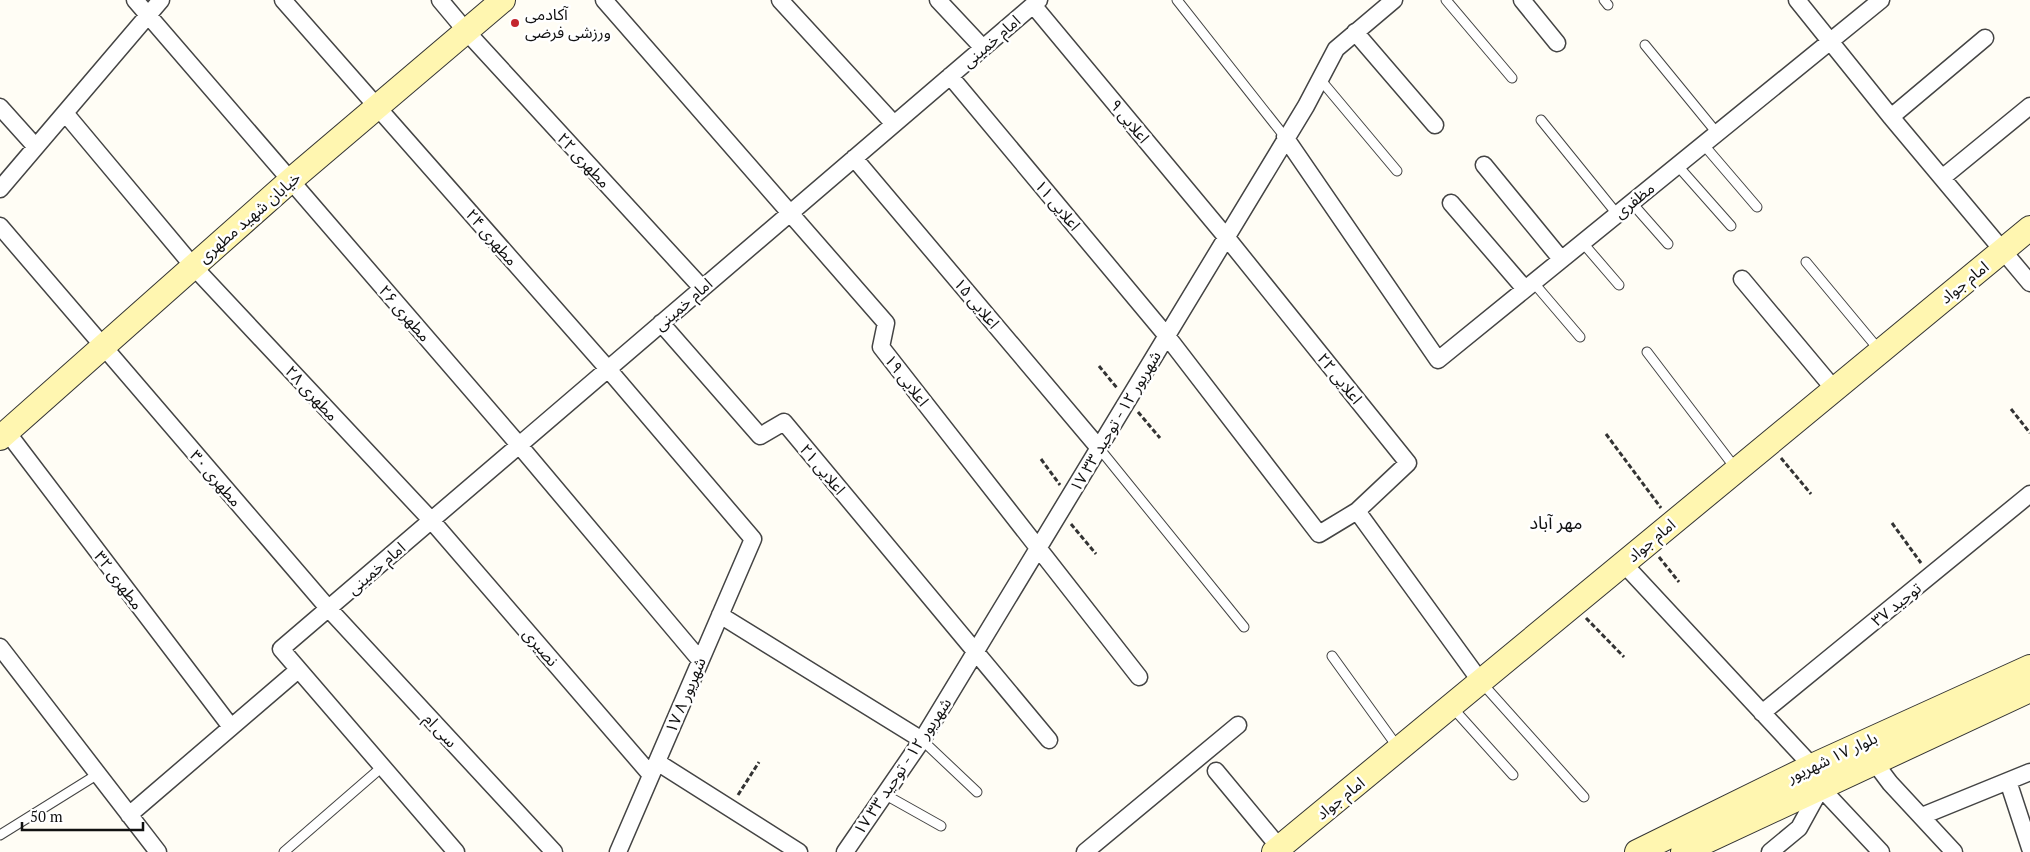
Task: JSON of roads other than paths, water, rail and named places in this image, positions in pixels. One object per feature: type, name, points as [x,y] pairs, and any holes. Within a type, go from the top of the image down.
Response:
[{"type":"main road","name":"خیابان شهید مطهری","points":[[4,435],[291,180],[503,0]]},
{"type":"main road","name":"امام جواد","points":[[1276,850],[2030,228]]},
{"type":"main road","name":"بلوار ۱۷ شهریور","points":[[1637,852],[1812,766],[2030,667]]},
{"type":"main road","name":"بلوار ۱۷ شهریور","points":[[1683,852],[2030,690]]},
{"type":"street","name":"مطهری ۲۶","points":[[135,0],[519,445],[700,660]]},
{"type":"street","points":[[0,189],[161,0]]},
{"type":"street","name":"مطهری ۲۴","points":[[283,0],[608,369],[753,539]]},
{"type":"street","name":"مطهری ۲۲","points":[[440,0],[466,31],[702,288]]},
{"type":"street","points":[[604,0],[791,212]]},
{"type":"street","points":[[780,0],[894,124]]},
{"type":"street","points":[[938,0],[983,48]]},
{"type":"street","name":"۱۷ شهریور ۱۲ - توحید ۳۳","points":[[845,852],[922,740],[976,653],[1166,335],[1306,106],[1319,78],[1336,49],[1394,0]]},
{"type":"street","points":[[1522,0],[1557,43]]},
{"type":"street","points":[[1797,0],[1891,117],[2030,283]]},
{"type":"street","name":"مظفری","points":[[1285,138],[1438,360],[1881,0]]},
{"type":"street","name":"امام خمینی","points":[[298,670],[281,649],[1036,2]]},
{"type":"street","name":"اعلایی ۹","points":[[1036,2],[1227,238]]},
{"type":"street","points":[[1355,32],[1435,125]]},
{"type":"street","points":[[1891,117],[1986,38]]},
{"type":"street","name":"اعلایی ۱۱","points":[[950,76],[1166,335],[1319,534],[1357,510]]},
{"type":"street","points":[[1942,178],[2030,106]]},
{"type":"street","points":[[0,107],[35,146]]},
{"type":"street","name":"مطهری ۲۸","points":[[65,113],[193,266],[431,520]]},
{"type":"street","name":"اعلایی ۱۵","points":[[854,158],[1099,448]]},
{"type":"street","points":[[1484,165],[1561,259]]},
{"type":"street","points":[[1451,203],[1529,286]]},
{"type":"street","name":"اعلایی ۱۹","points":[[791,212],[886,323],[881,347],[1040,548]]},
{"type":"street","name":"مطهری ۳۰","points":[[0,226],[328,608]]},
{"type":"street","name":"اعلایی ۲۲","points":[[1227,238],[1408,463],[1357,510]]},
{"type":"street","points":[[1742,279],[1834,389]]},
{"type":"street","name":"اعلایی ۲۱","points":[[661,323],[760,436],[784,422],[976,653]]},
{"type":"street","name":"مطهری ۳۲","points":[[4,435],[231,727]]},
{"type":"street","name":"توحید ۳۷","points":[[1762,713],[2030,494]]},
{"type":"street","points":[[1357,510],[1481,682]]},
{"type":"street","name":"نصیری","points":[[431,520],[654,768],[730,808],[799,852]]},
{"type":"street","name":"۱۷ شهریور ۸","points":[[618,852],[753,539]]},
{"type":"street","points":[[1040,548],[1139,676]]},
{"type":"street","points":[[1623,563],[1812,766]]},
{"type":"street","name":"سی ام","points":[[328,608],[554,852]]},
{"type":"street","points":[[720,615],[922,740]]},
{"type":"street","points":[[0,647],[158,852]]},
{"type":"street","points":[[976,653],[1049,740]]},
{"type":"street","points":[[129,815],[298,670],[456,852]]},
{"type":"street","points":[[1085,852],[1238,725]]},
{"type":"street","points":[[1875,763],[1890,783],[1954,852]]},
{"type":"street","points":[[1216,771],[1276,850]]},
{"type":"street","points":[[1922,816],[2030,772]]},
{"type":"street","points":[[2008,781],[2030,848]]},
{"type":"street","points":[[1770,852],[1799,828],[1821,788],[1881,852]]},
{"type":"lane","points":[[1176,0],[1285,138]]},
{"type":"lane","points":[[1446,0],[1512,78]]},
{"type":"lane","points":[[1644,45],[1717,133]]},
{"type":"lane","points":[[1319,78],[1397,171]]},
{"type":"lane","points":[[1541,120],[1617,214]]},
{"type":"lane","points":[[1703,144],[1756,207]]},
{"type":"lane","points":[[1678,165],[1731,226]]},
{"type":"lane","points":[[1631,202],[1668,244]]},
{"type":"lane","points":[[1582,242],[1619,285]]},
{"type":"lane","points":[[1806,262],[1880,351]]},
{"type":"lane","points":[[1529,286],[1580,337]]},
{"type":"lane","points":[[1648,352],[1736,470]]},
{"type":"lane","points":[[1099,448],[1244,627]]},
{"type":"lane","points":[[1332,656],[1399,749]]},
{"type":"lane","points":[[1481,682],[1584,797]]},
{"type":"lane","points":[[1451,706],[1512,775]]},
{"type":"lane","points":[[922,740],[977,792]]},
{"type":"lane","points":[[284,852],[382,767]]},
{"type":"lane","points":[[0,835],[98,774]]},
{"type":"lane","points":[[884,794],[941,826]]},
{"type":"place","name":"آکادمی ورزشی فرضی","points":[[515,23]]},
{"type":"district","name":"مهر آباد","points":[[1556,522]]}]
